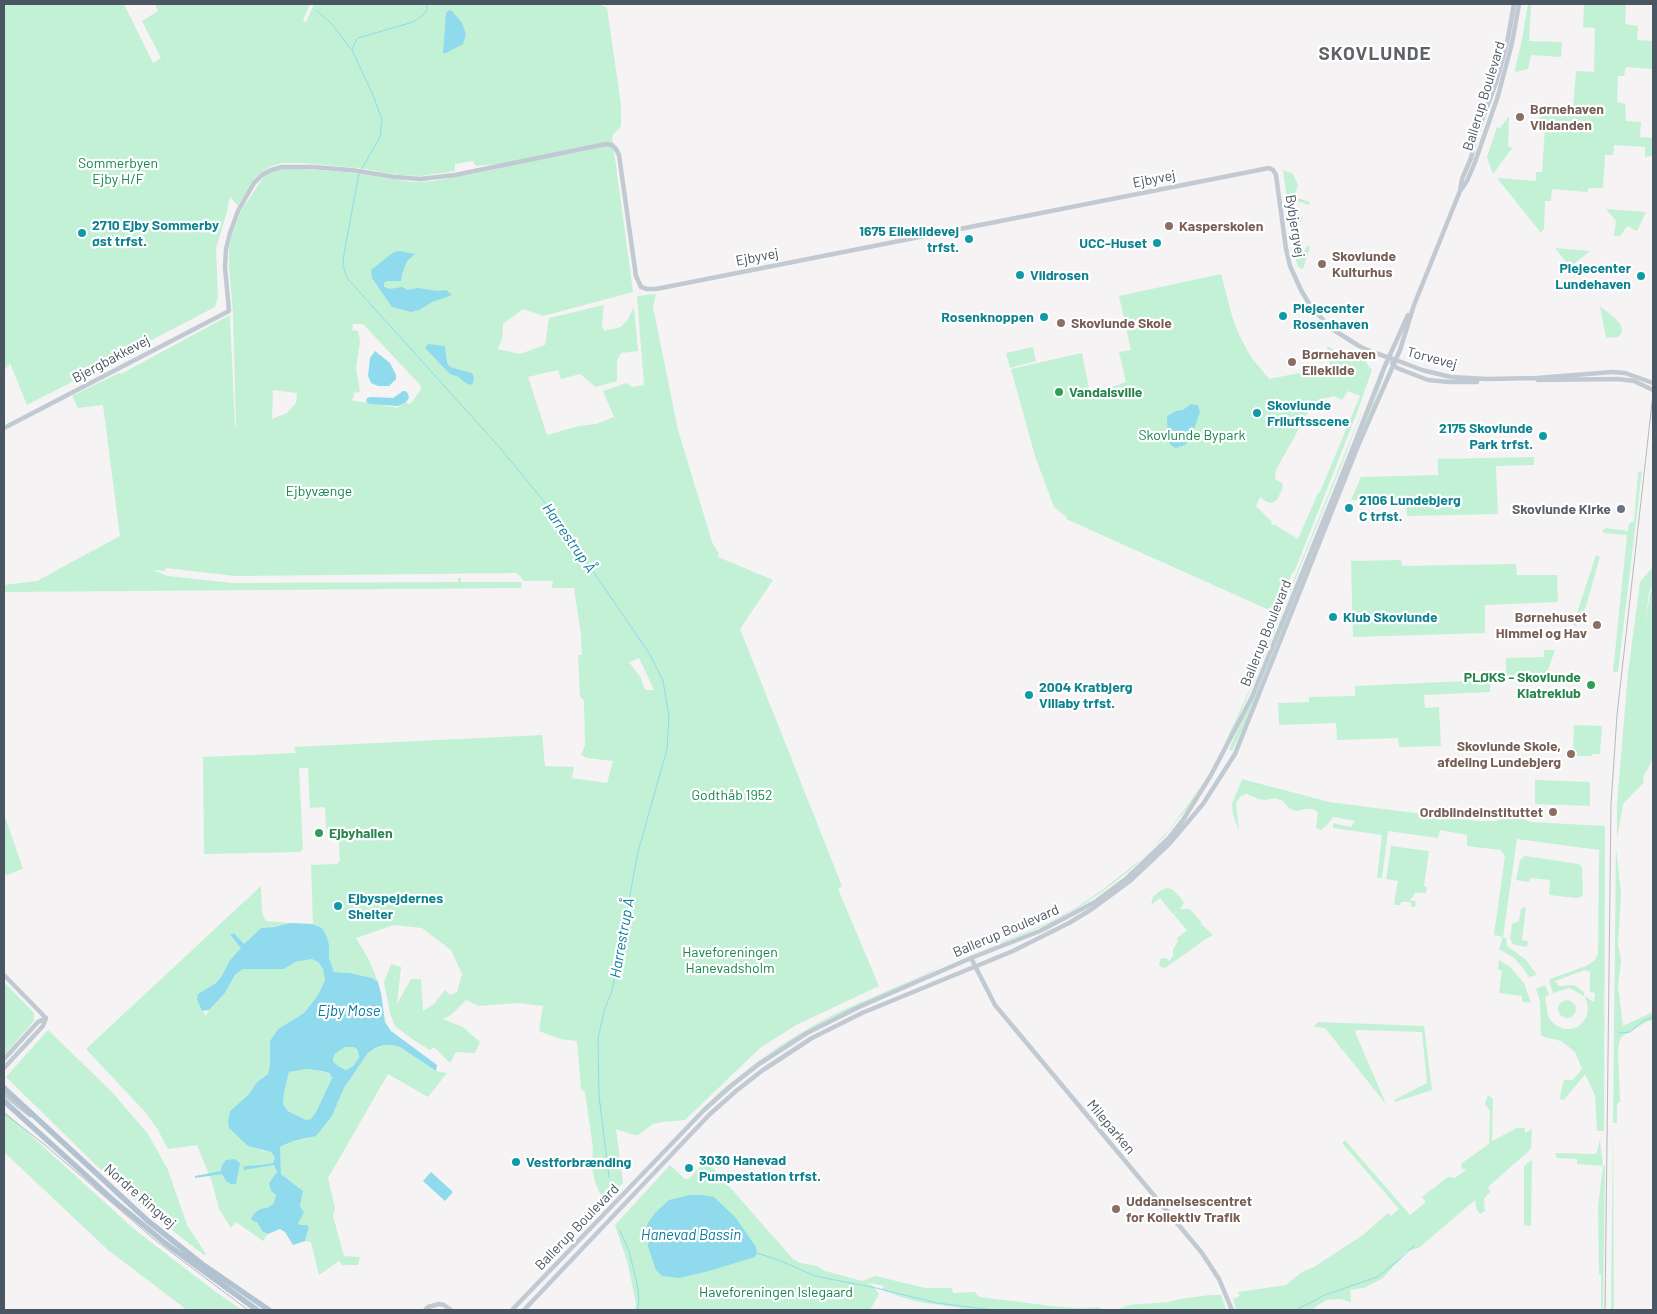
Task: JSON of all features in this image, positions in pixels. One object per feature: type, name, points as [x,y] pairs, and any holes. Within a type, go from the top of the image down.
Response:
[{"type":"main road","name":"Nordre Ringvej","points":[[4,1088],[148,1221],[202,1264],[269,1310]]},
{"type":"main road","name":"Nordre Ringvej","points":[[4,1101],[113,1200],[165,1243],[257,1310]]},
{"type":"street","name":"Ballerup Boulevard","points":[[524,1310],[709,1115],[736,1091],[779,1059],[826,1031],[862,1013],[1043,937],[1069,923],[1111,895],[1151,863],[1203,804],[1235,754],[1360,440],[1405,337],[1414,305],[1460,191],[1476,136],[1502,64],[1514,4]]},
{"type":"street","name":"Ballerup Boulevard","points":[[1460,191],[1467,181],[1475,162],[1498,96],[1512,43],[1519,4]]},
{"type":"street","name":"Ejbyvej","points":[[229,311],[225,267],[226,249],[238,211],[254,184],[262,175],[282,167],[300,166],[351,170],[409,179],[435,178],[602,144],[612,145],[619,155],[636,276],[640,287],[647,289],[656,289],[1265,168],[1273,170]]},
{"type":"street","name":"Bybjergvej","points":[[1273,170],[1278,186],[1290,266],[1304,295],[1323,320],[1339,335],[1388,358]]},
{"type":"street","name":"Ballerup Boulevard","points":[[512,1310],[704,1110],[760,1064],[823,1024],[971,958],[1040,931],[1095,902],[1148,860],[1169,838],[1184,820],[1211,775],[1260,680],[1388,358],[1414,305]]},
{"type":"street","name":"Bjergbakkevej","points":[[4,428],[229,311]]},
{"type":"street","name":"Torvevej","points":[[1388,358],[1395,362],[1430,372],[1466,378],[1536,378],[1613,372],[1625,373],[1653,383]]},
{"type":"street","name":"Torvevej","points":[[1395,362],[1397,368],[1403,371],[1438,382],[1618,379],[1634,381],[1653,390]]},
{"type":"street","name":"Mileparken","points":[[971,958],[988,995],[1005,1019],[1202,1253],[1219,1279],[1232,1310]]},
{"type":"street","points":[[4,975],[46,1018]]},
{"type":"street","points":[[4,1059],[38,1022],[46,1018]]},
{"type":"street","points":[[4,1068],[43,1026],[46,1018]]},
{"type":"street","points":[[4,1094],[42,1124]]},
{"type":"street","points":[[425,1310],[428,1307],[439,1304],[444,1305],[450,1310]]},
{"type":"green space","points":[[4,4],[124,4],[153,63],[161,58],[142,21],[158,11],[155,4],[310,4],[303,20],[306,22],[314,4],[600,4],[607,8],[621,105],[621,126],[612,136],[633,292],[543,316],[523,309],[503,324],[502,339],[498,349],[520,354],[545,345],[549,318],[604,305],[602,324],[604,331],[621,327],[628,319],[634,307],[638,351],[621,353],[617,361],[617,381],[596,387],[580,374],[561,379],[558,370],[528,377],[547,435],[579,426],[596,424],[614,417],[603,391],[627,383],[632,387],[644,385],[637,296],[656,294],[653,307],[678,430],[712,542],[719,554],[718,557],[773,580],[740,629],[842,886],[838,889],[879,986],[796,1025],[760,1048],[685,1120],[653,1124],[638,1135],[616,1129],[623,1183],[604,1203],[595,1182],[592,1167],[593,1147],[585,1093],[581,1088],[577,1041],[560,1039],[539,1031],[543,1006],[518,1003],[479,1006],[466,1000],[451,1015],[443,1019],[463,1027],[480,1042],[475,1053],[456,1052],[450,1063],[434,1047],[430,1050],[395,1026],[390,1013],[384,982],[391,964],[401,967],[397,1004],[411,979],[421,979],[423,1011],[434,1004],[445,990],[450,995],[457,992],[462,974],[451,950],[422,928],[394,925],[356,938],[369,960],[378,982],[372,978],[350,973],[334,972],[329,958],[329,944],[322,928],[313,924],[311,865],[337,864],[340,861],[338,828],[326,829],[325,807],[310,808],[308,768],[299,768],[303,849],[300,852],[204,854],[203,757],[296,753],[294,747],[542,735],[545,766],[574,767],[572,778],[607,783],[613,761],[587,758],[581,755],[585,745],[584,701],[580,696],[578,655],[582,655],[581,635],[574,588],[552,588],[553,581],[524,581],[517,573],[236,576],[166,568],[165,571],[153,570],[168,576],[233,583],[458,582],[458,578],[461,578],[461,582],[522,582],[522,588],[4,592],[4,585],[37,581],[120,536],[103,405],[78,408],[72,396],[119,373],[121,374],[230,315],[236,427],[229,248],[241,211],[263,178],[271,172],[283,169],[300,169],[347,172],[413,182],[434,181],[498,169],[499,164],[476,166],[473,161],[455,164],[455,171],[420,176],[303,163],[282,163],[269,167],[255,178],[238,206],[230,197],[216,248],[218,297],[215,307],[123,355],[123,359],[100,373],[99,368],[27,405],[10,363],[4,371]],"holes":[[[353,324],[363,324],[421,386],[420,391],[411,403],[406,402],[398,406],[399,408],[350,400],[353,399],[355,391],[357,393],[360,391],[356,368],[360,341],[358,331],[353,330],[352,333]],[[273,390],[297,393],[296,403],[287,413],[272,419]],[[639,658],[654,690],[645,690],[641,678],[629,662]]]},
{"type":"green space","points":[[1528,4],[1531,4],[1529,41],[1562,42],[1561,57],[1531,55],[1528,69],[1516,72],[1515,70]]},
{"type":"green space","points":[[1584,4],[1626,4],[1625,24],[1638,26],[1637,40],[1653,41],[1652,69],[1626,67],[1624,76],[1618,76],[1617,102],[1625,104],[1626,121],[1641,122],[1640,137],[1653,138],[1653,156],[1645,157],[1645,147],[1614,145],[1613,155],[1605,155],[1603,188],[1589,188],[1587,192],[1552,189],[1551,201],[1545,201],[1544,229],[1541,233],[1497,178],[1536,181],[1536,172],[1542,172],[1545,128],[1533,127],[1539,118],[1540,106],[1573,108],[1576,71],[1594,72],[1595,28],[1583,27]]},
{"type":"green space","points":[[1509,116],[1508,146],[1512,148],[1493,174],[1487,157],[1497,127],[1500,128]]},
{"type":"green space","points":[[1283,170],[1293,174],[1298,185],[1294,197],[1310,202],[1309,205],[1297,201],[1293,213],[1303,217],[1301,222],[1294,220],[1296,241],[1303,243],[1301,250],[1304,252],[1307,246],[1310,247],[1303,269],[1298,267],[1295,257]]},
{"type":"green space","points":[[1606,209],[1646,212],[1637,231],[1627,226],[1620,236],[1614,236],[1616,221]]},
{"type":"green space","points":[[1555,248],[1590,251],[1570,267]]},
{"type":"green space","name":"Skovlunde Bypark","points":[[1221,274],[1239,335],[1251,357],[1269,379],[1330,367],[1327,346],[1344,355],[1350,350],[1365,358],[1372,370],[1295,570],[1292,573],[1276,613],[1066,519],[1067,517],[1054,507],[1035,456],[1011,369],[1082,353],[1089,389],[1098,392],[1126,382],[1119,352],[1131,350],[1119,296]],"holes":[[[1348,391],[1360,396],[1298,539],[1271,524],[1272,522],[1256,506],[1260,497],[1272,503],[1277,500],[1283,487],[1282,483],[1275,479],[1276,470],[1311,407],[1316,409],[1319,406],[1313,402],[1334,396],[1342,400]]]},
{"type":"green space","points":[[1600,306],[1621,325],[1621,334],[1618,337],[1606,338]]},
{"type":"green space","points":[[1033,347],[1036,361],[1010,368],[1006,353]]},
{"type":"green space","points":[[1383,373],[1385,373],[1367,422],[1244,726],[1232,751],[1229,749],[1261,680]]},
{"type":"green space","points":[[1367,398],[1253,684],[1234,728],[1223,747],[1250,689]]},
{"type":"green space","points":[[1534,457],[1534,465],[1496,466],[1498,514],[1407,516],[1406,499],[1351,500],[1361,477],[1438,475],[1438,459]]},
{"type":"green space","points":[[1642,471],[1618,672],[1613,672],[1627,535],[1604,533],[1602,530],[1606,528],[1628,531],[1629,524],[1634,521],[1638,472]]},
{"type":"green space","points":[[1596,555],[1600,557],[1586,606],[1576,626],[1573,625]]},
{"type":"green space","points":[[1401,560],[1402,566],[1516,564],[1517,575],[1557,575],[1558,602],[1485,605],[1485,633],[1353,637],[1351,561]]},
{"type":"green space","points":[[1653,567],[1653,585],[1649,592],[1645,628],[1650,593],[1653,588],[1653,759],[1643,777],[1644,782],[1623,804],[1617,839],[1617,804],[1628,673],[1640,582]]},
{"type":"green space","points":[[1544,650],[1555,650],[1543,684],[1536,676],[1506,677],[1506,658],[1544,657]]},
{"type":"green space","points":[[1490,680],[1490,692],[1424,695],[1425,708],[1439,707],[1441,746],[1399,747],[1398,738],[1337,740],[1336,723],[1279,725],[1278,703],[1309,702],[1309,697],[1355,696],[1355,686]]},
{"type":"green space","points":[[1574,725],[1602,726],[1600,754],[1573,756]]},
{"type":"green space","points":[[1242,779],[1329,802],[1477,821],[1496,821],[1515,814],[1530,822],[1605,826],[1604,1131],[1597,1131],[1595,1095],[1585,1074],[1564,1100],[1560,1099],[1564,1080],[1573,1080],[1582,1069],[1575,1052],[1561,1041],[1541,1036],[1540,1001],[1536,989],[1545,985],[1549,995],[1545,996],[1548,1016],[1557,1026],[1564,1029],[1578,1027],[1587,1016],[1587,1002],[1584,996],[1569,988],[1553,993],[1549,982],[1550,979],[1586,966],[1594,961],[1598,954],[1599,850],[1517,839],[1503,937],[1494,935],[1505,856],[1500,850],[1467,846],[1467,835],[1440,830],[1438,838],[1388,831],[1382,878],[1377,878],[1382,835],[1333,828],[1333,823],[1351,827],[1355,821],[1333,817],[1321,830],[1316,828],[1318,812],[1313,809],[1298,811],[1290,809],[1283,801],[1275,798],[1258,799],[1247,794],[1241,796],[1236,803],[1239,831],[1233,815],[1232,804]],"holes":[[[1585,970],[1590,972],[1590,992],[1595,993],[1594,1002],[1584,996],[1584,992],[1574,985],[1559,986],[1555,981]]]},
{"type":"green space","points":[[1535,780],[1590,782],[1590,806],[1535,804]]},
{"type":"green space","points":[[1200,784],[1192,802],[1164,837],[1150,851],[1169,830],[1192,799]]},
{"type":"green space","points":[[4,814],[23,869],[4,876]]},
{"type":"green space","points":[[1391,846],[1429,851],[1424,886],[1427,887],[1426,893],[1415,893],[1410,899],[1411,901],[1415,900],[1416,905],[1414,907],[1411,907],[1411,903],[1408,902],[1401,902],[1400,905],[1395,905],[1398,881],[1386,879]]},
{"type":"green space","points":[[1616,848],[1621,893],[1618,945],[1621,960],[1618,986],[1623,1026],[1653,1012],[1653,1020],[1646,1022],[1621,1037],[1618,1053],[1620,1102],[1617,1104],[1617,1123],[1613,1123]]},
{"type":"green space","points":[[1525,856],[1579,864],[1582,867],[1583,894],[1581,897],[1549,895],[1550,880],[1530,878],[1529,882],[1516,880],[1520,860]]},
{"type":"green space","points":[[1142,859],[1106,889],[1081,906],[1050,923],[981,951],[1050,922],[1077,907]]},
{"type":"green space","points":[[261,886],[262,913],[266,921],[291,923],[261,928],[244,944],[234,933],[230,936],[242,948],[230,960],[216,983],[198,994],[202,1011],[206,1015],[225,993],[235,975],[243,969],[284,969],[295,962],[312,959],[318,962],[323,969],[325,979],[318,995],[304,1013],[278,1029],[270,1041],[268,1074],[257,1082],[248,1095],[230,1111],[229,1128],[239,1137],[260,1150],[271,1152],[275,1158],[274,1165],[277,1173],[274,1203],[269,1207],[260,1209],[257,1222],[262,1231],[268,1234],[263,1241],[236,1222],[231,1228],[219,1209],[212,1182],[197,1145],[168,1149],[158,1130],[145,1112],[86,1049]]},
{"type":"green space","points":[[1172,889],[1184,903],[1180,909],[1190,909],[1202,923],[1200,923],[1213,935],[1165,968],[1159,966],[1160,959],[1166,958],[1169,961],[1173,956],[1173,950],[1178,941],[1177,938],[1187,930],[1174,915],[1176,912],[1173,914],[1160,898],[1151,905],[1153,897],[1161,890]]},
{"type":"green space","points":[[1526,908],[1522,940],[1528,941],[1527,947],[1515,945],[1510,938],[1512,924],[1519,921],[1521,909]]},
{"type":"green space","points":[[1503,937],[1506,938],[1507,946],[1526,960],[1537,975],[1529,977],[1514,958],[1499,949]]},
{"type":"green space","points":[[1499,960],[1510,967],[1524,983],[1531,1003],[1522,1002],[1522,996],[1499,993],[1502,971],[1498,969]]},
{"type":"green space","points":[[942,965],[928,974],[829,1019],[769,1054],[705,1106],[661,1147],[723,1089],[778,1047],[841,1011],[926,974]]},
{"type":"green space","points":[[4,982],[34,1013],[34,1021],[4,1055]]},
{"type":"green space","points":[[1567,1000],[1573,1003],[1576,1009],[1573,1015],[1567,1018],[1561,1015],[1558,1009],[1561,1003]]},
{"type":"green space","points":[[1318,1022],[1424,1026],[1432,1090],[1395,1102],[1394,1100],[1427,1083],[1422,1032],[1357,1030],[1355,1032],[1386,1104],[1325,1028],[1314,1027]]},
{"type":"green space","points":[[48,1030],[112,1092],[148,1134],[168,1170],[187,1225],[206,1254],[204,1255],[146,1210],[97,1166],[6,1077]]},
{"type":"green space","points":[[384,1045],[400,1047],[436,1071],[447,1073],[428,1097],[388,1074],[328,1178],[335,1208],[333,1216],[344,1256],[360,1257],[358,1265],[342,1265],[339,1261],[319,1275],[311,1242],[305,1241],[309,1227],[300,1225],[298,1222],[304,1213],[300,1206],[303,1191],[281,1174],[279,1148],[293,1141],[309,1138],[332,1116],[344,1088],[368,1053]]},
{"type":"green space","points":[[346,1047],[354,1047],[358,1050],[359,1059],[346,1070],[333,1062],[334,1055]]},
{"type":"green space","points":[[307,1069],[321,1071],[329,1074],[332,1078],[311,1120],[306,1120],[288,1111],[283,1104],[289,1072]]},
{"type":"green space","points":[[1488,1095],[1493,1099],[1492,1141],[1517,1128],[1525,1128],[1525,1133],[1532,1129],[1531,1149],[1488,1187],[1490,1192],[1484,1199],[1485,1211],[1480,1214],[1475,1200],[1420,1247],[1406,1252],[1383,1278],[1364,1288],[1350,1290],[1351,1302],[1340,1299],[1327,1300],[1312,1310],[1236,1310],[1233,1299],[1240,1296],[1238,1292],[1286,1285],[1302,1272],[1314,1267],[1363,1235],[1388,1213],[1391,1216],[1399,1209],[1342,1143],[1345,1140],[1410,1215],[1426,1202],[1422,1197],[1448,1177],[1455,1178],[1466,1170],[1461,1168],[1462,1163],[1489,1144],[1490,1111],[1485,1104]]},
{"type":"green space","points":[[4,1111],[134,1229],[242,1310],[187,1310],[108,1250],[4,1152]]},
{"type":"green space","points":[[1613,1124],[1614,1310],[1611,1310]]},
{"type":"green space","points":[[1600,1140],[1603,1166],[1577,1164],[1577,1159],[1557,1158],[1555,1153],[1596,1154]]},
{"type":"green space","name":"Haveforeningen Islegaard","points":[[706,1160],[793,1259],[801,1263],[817,1266],[825,1271],[862,1281],[875,1276],[926,1288],[952,1288],[953,1293],[975,1292],[979,1297],[1052,1306],[1098,1307],[1106,1310],[960,1310],[961,1308],[919,1302],[901,1297],[882,1290],[884,1286],[866,1282],[872,1285],[879,1294],[870,1310],[635,1310],[636,1304],[628,1264],[615,1225],[670,1165],[685,1179],[689,1179]]},
{"type":"green space","points":[[1532,1160],[1531,1226],[1524,1225],[1524,1166]]},
{"type":"green space","points":[[1603,1166],[1605,1166],[1603,1310],[1601,1310],[1598,1206]]},
{"type":"green space","points":[[1221,1295],[1226,1310],[1115,1310],[1130,1305]]},
{"type":"water","points":[[449,10],[462,23],[466,34],[463,44],[443,53],[446,13]]},
{"type":"water","points":[[400,251],[415,254],[407,261],[401,281],[387,281],[384,283],[384,287],[390,289],[402,287],[408,290],[418,288],[437,291],[446,290],[452,295],[411,312],[392,307],[372,278],[371,270],[394,252]]},
{"type":"water","points":[[428,344],[445,346],[447,363],[450,367],[472,373],[474,377],[473,383],[470,385],[459,377],[450,374],[425,348]]},
{"type":"water","points":[[375,351],[390,363],[396,375],[396,379],[389,386],[378,386],[371,383],[368,376],[370,358]]},
{"type":"water","points":[[406,391],[409,398],[398,406],[366,402],[367,398],[371,397],[393,398]]},
{"type":"water","points":[[1191,404],[1198,405],[1200,412],[1192,435],[1185,445],[1176,448],[1168,441],[1167,416],[1176,411],[1183,410]]},
{"type":"water","name":"Ejby Mose","points":[[291,923],[313,924],[322,928],[329,944],[329,958],[334,972],[350,973],[372,978],[378,982],[385,1022],[391,1031],[437,1065],[436,1071],[400,1047],[384,1045],[376,1048],[368,1053],[344,1088],[332,1116],[316,1136],[293,1141],[280,1147],[281,1174],[303,1191],[300,1206],[304,1213],[298,1223],[309,1227],[305,1241],[293,1245],[285,1232],[280,1229],[268,1234],[262,1231],[257,1222],[251,1218],[260,1209],[269,1207],[274,1203],[276,1195],[271,1191],[269,1183],[277,1172],[274,1165],[244,1170],[243,1167],[273,1163],[275,1158],[271,1152],[248,1146],[229,1128],[228,1121],[230,1111],[248,1095],[257,1082],[268,1074],[270,1041],[278,1029],[304,1013],[318,995],[325,980],[323,969],[318,962],[312,959],[295,962],[284,969],[243,969],[235,975],[225,993],[209,1010],[202,1011],[197,999],[198,994],[216,983],[230,960],[241,948],[230,935],[234,933],[244,944],[261,928]],"holes":[[[346,1047],[354,1047],[358,1050],[359,1058],[353,1066],[346,1070],[333,1061],[334,1055]],[[307,1069],[329,1073],[332,1078],[316,1112],[311,1119],[306,1120],[288,1111],[283,1104],[289,1072]]]},
{"type":"water","points":[[235,1159],[240,1163],[236,1184],[226,1181],[222,1174],[195,1178],[195,1176],[221,1171],[222,1165],[226,1160]]},
{"type":"water","points":[[431,1172],[453,1192],[445,1201],[423,1181]]},
{"type":"water","name":"Hanevad Bassin","points":[[690,1195],[714,1197],[735,1217],[756,1247],[757,1253],[755,1257],[679,1278],[662,1276],[656,1270],[648,1247],[647,1224],[655,1213],[669,1200]]},
{"type":"waterway","name":"Harrestrup Å","points":[[361,170],[380,137],[382,120],[373,95],[352,50],[354,44],[358,38],[413,22],[427,10],[427,4]]},
{"type":"waterway","points":[[317,11],[331,23],[351,49]]},
{"type":"waterway","name":"Harrestrup Å","points":[[359,173],[344,254],[343,266],[347,278],[501,449],[551,510],[649,653],[663,681],[669,717],[667,749],[638,852],[612,991],[605,1008],[598,1038],[599,1096],[609,1177]]},
{"type":"waterway","points":[[1619,1033],[1630,1032],[1643,1021],[1653,1017]]},
{"type":"waterway","name":"Harrestrup Å","points":[[620,1231],[629,1251],[637,1283],[638,1310]]},
{"type":"waterway","points":[[1296,1310],[1325,1295],[1377,1277],[1414,1246]]},
{"type":"waterway","points":[[757,1253],[815,1276],[937,1303],[993,1310]]},
{"type":"tram line","points":[[1605,1310],[1611,804],[1617,715],[1653,394]]},
{"type":"tram line","points":[[4,1113],[45,1145],[155,1240],[248,1310]]},
{"type":"place","name":"Børnehaven Vildanden","points":[[1520,117]]},
{"type":"place","name":"Kasperskolen","points":[[1169,226]]},
{"type":"place","name":"2710 Ejby Sommerby øst trfst.","points":[[82,233]]},
{"type":"place","name":"1675 Ellekildevej trfst.","points":[[969,239]]},
{"type":"place","name":"UCC-Huset","points":[[1157,243]]},
{"type":"place","name":"Skovlunde Kulturhus","points":[[1322,264]]},
{"type":"place","name":"Vildrosen","points":[[1020,275]]},
{"type":"place","name":"Plejecenter Lundehaven","points":[[1641,276]]},
{"type":"place","name":"Plejecenter Rosenhaven","points":[[1283,316]]},
{"type":"place","name":"Rosenknoppen","points":[[1044,317]]},
{"type":"place","name":"Skovlunde Skole","points":[[1061,323]]},
{"type":"place","name":"Børnehaven Ellekilde","points":[[1292,362]]},
{"type":"place","name":"Vandalsville","points":[[1059,392]]},
{"type":"place","name":"Skovlunde Friluftsscene","points":[[1257,413]]},
{"type":"place","name":"2175 Skovlunde Park trfst.","points":[[1543,436]]},
{"type":"place","name":"2106 Lundebjerg C trfst.","points":[[1349,508]]},
{"type":"place","name":"Skovlunde Kirke","points":[[1621,509]]},
{"type":"place","name":"Klub Skovlunde","points":[[1333,617]]},
{"type":"place","name":"Børnehuset Himmel og Hav","points":[[1597,625]]},
{"type":"place","name":"PLØKS - Skovlunde Klatreklub","points":[[1591,685]]},
{"type":"place","name":"2004 Kratbjerg Villaby trfst.","points":[[1029,695]]},
{"type":"place","name":"Skovlunde Skole, afdeling Lundebjerg","points":[[1571,754]]},
{"type":"place","name":"Ordblindeinstituttet","points":[[1553,812]]},
{"type":"place","name":"Ejbyhallen","points":[[319,833]]},
{"type":"place","name":"Ejbyspejdernes Shelter","points":[[338,906]]},
{"type":"place","name":"Vestforbrænding","points":[[516,1162]]},
{"type":"place","name":"3030 Hanevad Pumpestation trfst.","points":[[689,1168]]},
{"type":"place","name":"Uddannelsescentret for Kollektiv Trafik","points":[[1116,1209]]},
{"type":"district","name":"SKOVLUNDE","points":[[1375,54]]},
{"type":"park label","name":"Sommerbyen Ejby H/F","points":[[118,172]]},
{"type":"park label","name":"Ejbyvænge","points":[[319,491]]},
{"type":"park label","name":"Godthåb 1952","points":[[732,795]]},
{"type":"park label","name":"Haveforeningen Hanevadsholm","points":[[730,960]]}]
